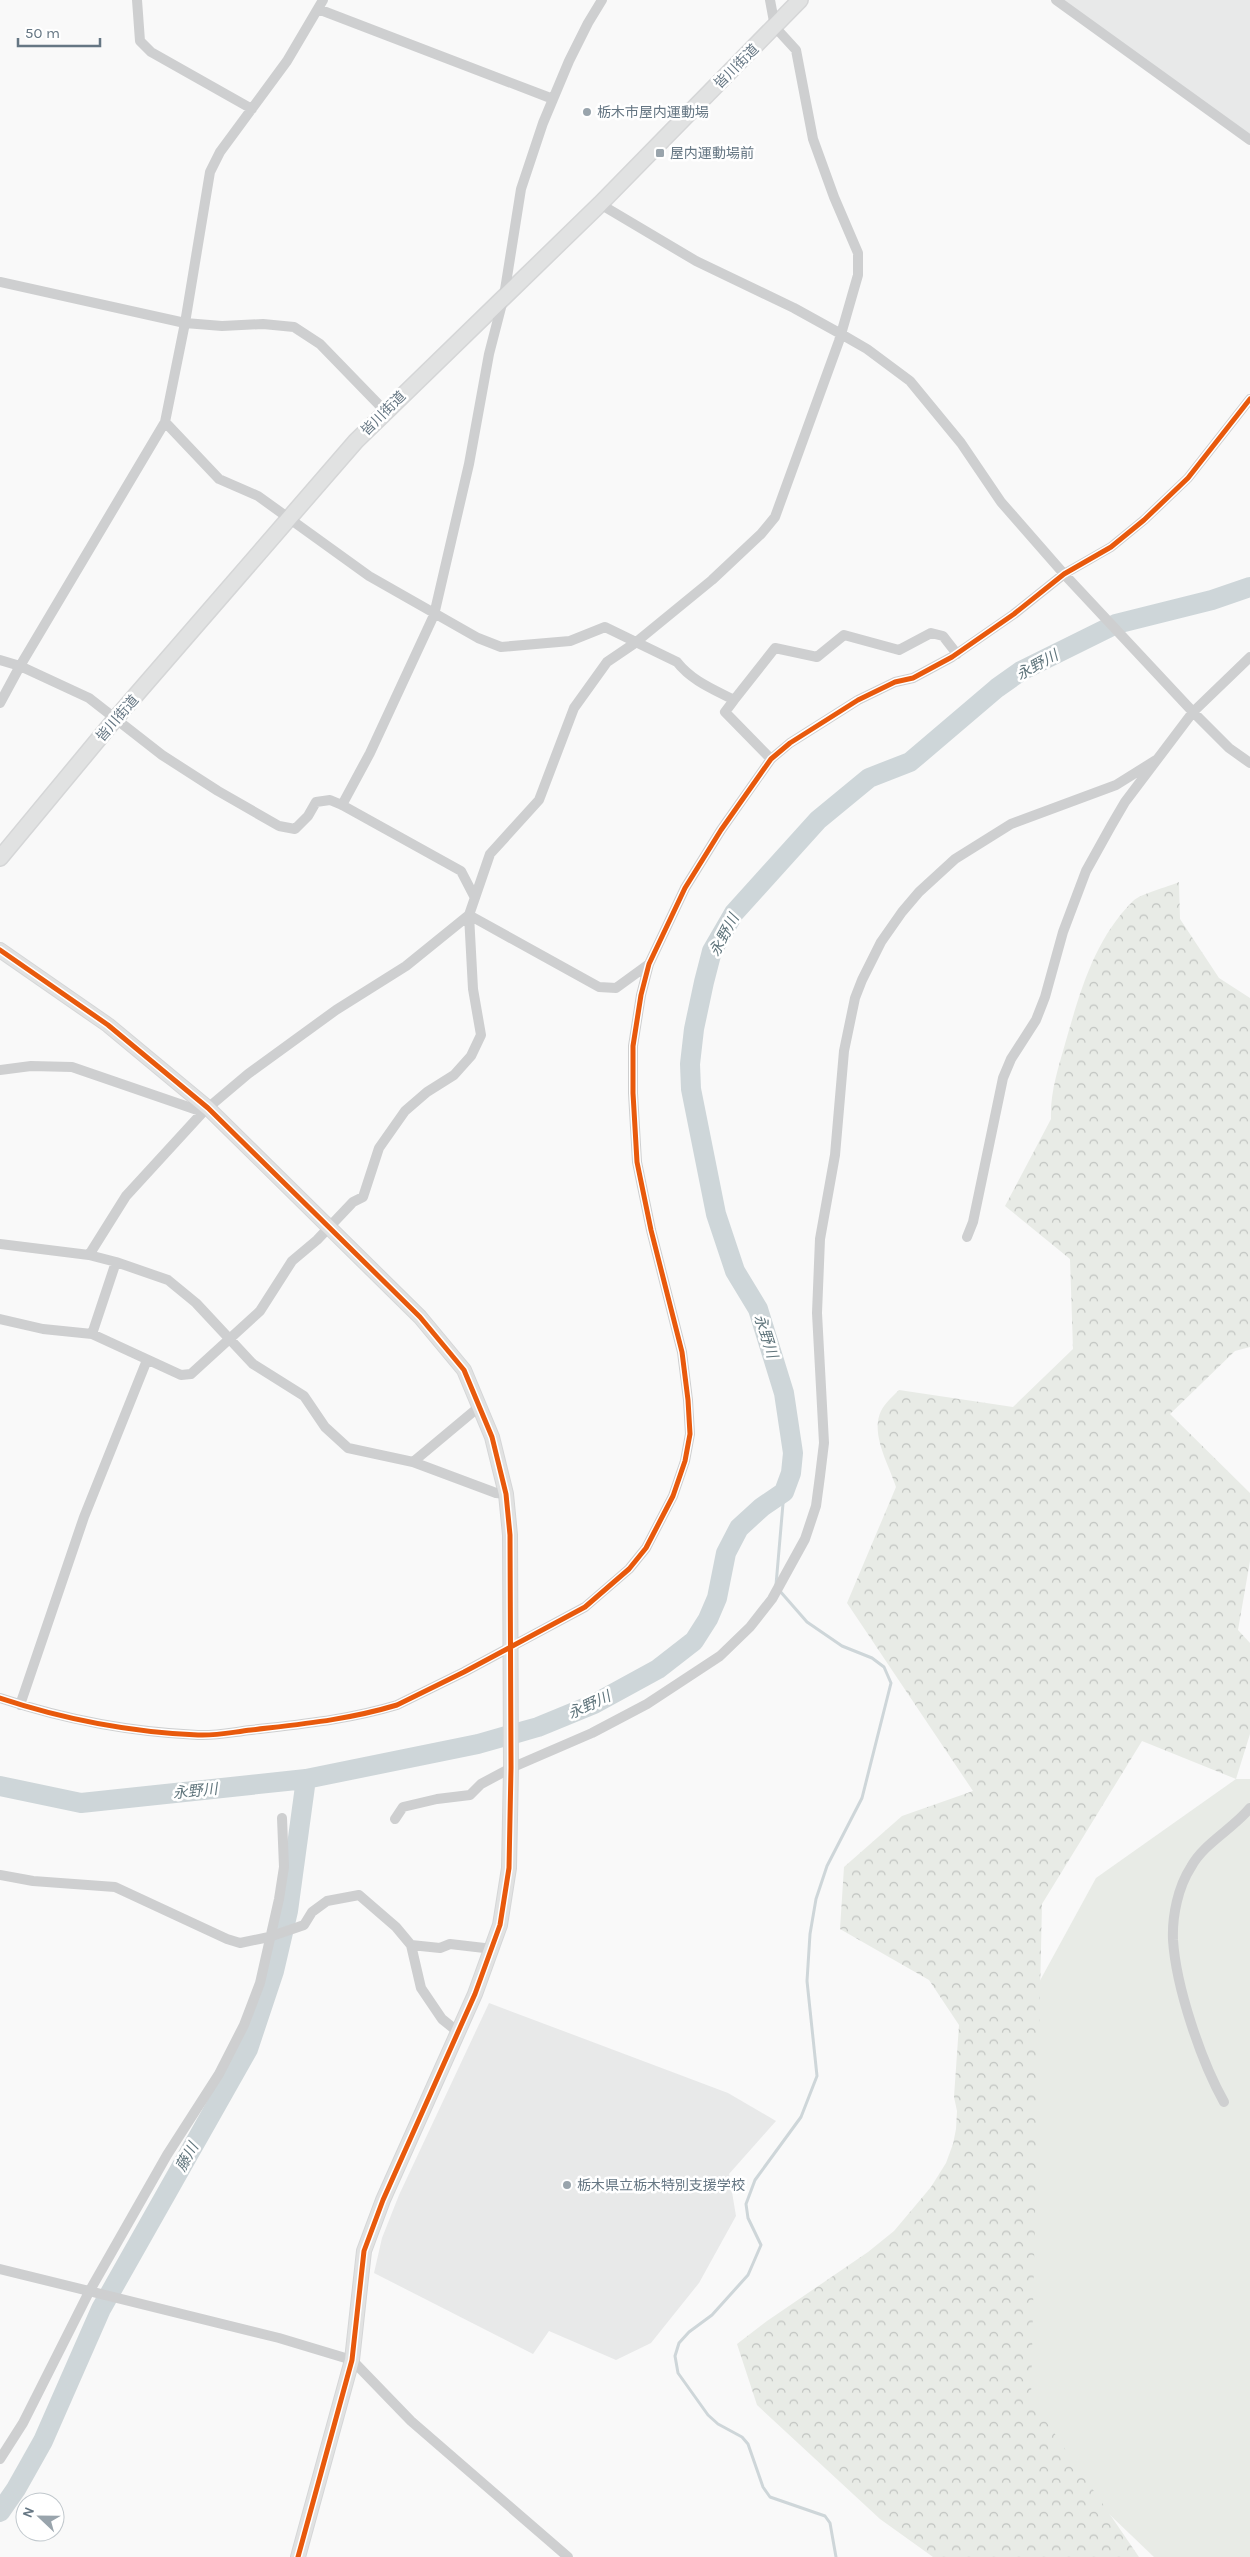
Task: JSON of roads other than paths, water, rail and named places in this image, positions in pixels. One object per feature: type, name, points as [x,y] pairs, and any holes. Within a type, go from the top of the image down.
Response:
[{"type":"main road","name":"皆川街道","points":[[0,858],[116,718],[385,411],[600,204],[800,0]]},
{"type":"street","points":[[137,0],[140,41],[151,52],[252,109]]},
{"type":"street","points":[[342,805],[370,753],[434,615],[470,464],[489,354],[504,296],[522,189],[553,99],[588,23],[602,0]]},
{"type":"street","points":[[0,1319],[43,1329],[92,1334],[181,1375],[191,1374],[260,1311],[292,1261],[353,1202],[363,1197],[380,1148],[405,1111],[427,1092],[454,1075],[472,1056],[481,1035],[473,988],[469,915],[490,854],[539,800],[574,708],[607,662],[635,643],[712,580],[761,534],[775,517],[794,470],[841,334],[858,274],[858,254],[834,198],[813,139],[796,50],[775,27],[770,0]]},
{"type":"street","points":[[1056,0],[1250,140]]},
{"type":"street","points":[[0,704],[20,666],[165,422],[185,323],[210,172],[220,152],[287,61],[320,5],[553,99]]},
{"type":"street","points":[[600,204],[696,261],[794,308],[841,334],[867,349],[910,381],[960,443],[1001,502],[1064,574],[1193,712],[1229,748],[1250,763]]},
{"type":"street","points":[[0,282],[185,323],[222,326],[263,324],[294,327],[320,344],[385,411]]},
{"type":"street","points":[[0,1698],[68,1717],[130,1728],[198,1735],[219,1735],[304,1725],[374,1712],[397,1705],[464,1672],[511,1652],[585,1606],[629,1568],[646,1548],[673,1496],[685,1461],[690,1434],[682,1352],[651,1230],[637,1162],[633,1094],[633,1046],[641,995],[649,964],[685,888],[721,830],[771,759],[790,744],[858,700],[895,682],[913,678],[957,654],[1014,614],[1064,574],[1111,547],[1168,498],[1202,461],[1250,399]]},
{"type":"street","points":[[165,422],[220,479],[258,496],[288,520],[369,576],[434,615],[478,638],[501,647],[570,641],[605,627],[677,662],[685,672],[698,682],[734,700]]},
{"type":"street","points":[[771,759],[725,712],[776,648],[818,657],[844,635],[899,650],[931,633],[943,636],[957,654]]},
{"type":"street","points":[[967,1238],[973,1222],[1004,1078],[1011,1060],[1036,1020],[1045,997],[1062,932],[1086,871],[1125,802],[1156,760],[1193,712],[1250,657]]},
{"type":"street","points":[[0,660],[20,666],[89,698],[162,755],[218,792],[279,826],[295,830],[308,816],[316,802],[330,800],[461,871],[474,896]]},
{"type":"street","points":[[395,1819],[403,1807],[437,1799],[470,1796],[481,1784],[511,1763],[592,1733],[647,1704],[720,1656],[750,1627],[772,1599],[804,1539],[816,1506],[824,1443],[817,1313],[820,1248],[835,1155],[844,1051],[854,998],[881,942],[919,892],[955,859],[1011,824],[1116,784],[1156,760]]},
{"type":"street","points":[[469,915],[600,987],[616,988],[649,964]]},
{"type":"street","points":[[89,1255],[126,1196],[206,1110],[248,1074],[336,1010],[406,966],[469,915]]},
{"type":"street","points":[[0,950],[108,1025],[206,1110],[420,1317],[464,1370],[480,1406],[500,1464],[506,1494],[510,1535],[511,1763],[508,1868],[500,1925],[493,1949],[383,2200],[364,2251],[352,2360],[298,2557]]},
{"type":"street","points":[[0,1070],[31,1066],[72,1067],[206,1110]]},
{"type":"street","points":[[0,1244],[89,1255],[168,1280],[196,1304],[254,1364],[304,1396],[325,1427],[348,1448],[413,1462],[496,1493],[506,1494]]},
{"type":"street","points":[[92,1334],[116,1262]]},
{"type":"street","points":[[20,1705],[84,1517],[146,1360]]},
{"type":"street","points":[[413,1462],[480,1406]]},
{"type":"street","points":[[1224,2102],[1207,2069],[1187,2007],[1175,1954],[1173,1923],[1177,1900],[1191,1866],[1250,1808]]},
{"type":"street","points":[[0,2460],[23,2423],[90,2292],[167,2155],[219,2074],[244,2025],[260,1983],[279,1899],[284,1868],[282,1818]]},
{"type":"street","points":[[0,1875],[33,1881],[115,1886],[227,1939],[240,1942],[269,1937],[304,1924],[312,1912],[327,1900],[359,1895],[396,1927],[411,1945],[421,1988],[442,2019],[458,2032]]},
{"type":"street","points":[[411,1945],[440,1948],[450,1944],[493,1949]]},
{"type":"street","points":[[0,2269],[279,2338],[352,2360],[411,2421],[568,2557]]},
{"type":"waterway","name":"永野川","points":[[0,1786],[81,1803],[306,1779],[478,1744],[538,1727],[594,1704],[658,1669],[694,1641],[708,1619],[717,1598],[726,1553],[739,1528],[762,1507],[784,1492],[791,1473],[793,1453],[784,1393],[758,1309],[735,1271],[716,1214],[691,1089],[690,1064],[694,1029],[712,951],[734,913],[818,820],[869,778],[910,762],[997,688],[1021,671],[1116,624],[1212,600],[1250,587]]},
{"type":"waterway","points":[[776,1585],[784,1492]]},
{"type":"waterway","points":[[779,1590],[807,1622],[842,1646],[872,1658],[884,1667],[891,1683],[862,1798],[827,1866],[816,1899],[810,1934],[807,1981],[817,2076],[801,2117],[755,2180],[746,2204],[748,2218],[761,2245],[748,2275],[712,2315],[689,2332],[679,2343],[675,2356],[678,2373],[708,2415],[718,2424],[742,2437],[748,2444],[763,2487],[770,2497],[825,2516],[830,2523],[836,2557]]},
{"type":"waterway","name":"藤川","points":[[0,2512],[16,2489],[43,2441],[101,2309],[248,2049],[274,1971],[288,1911],[306,1779]]},
{"type":"place","name":"栃木市屋内運動場","points":[[587,112]]},
{"type":"place","name":"屋内運動場前","points":[[660,153]]},
{"type":"place","name":"栃木県立栃木特別支援学校","points":[[567,2185]]}]
